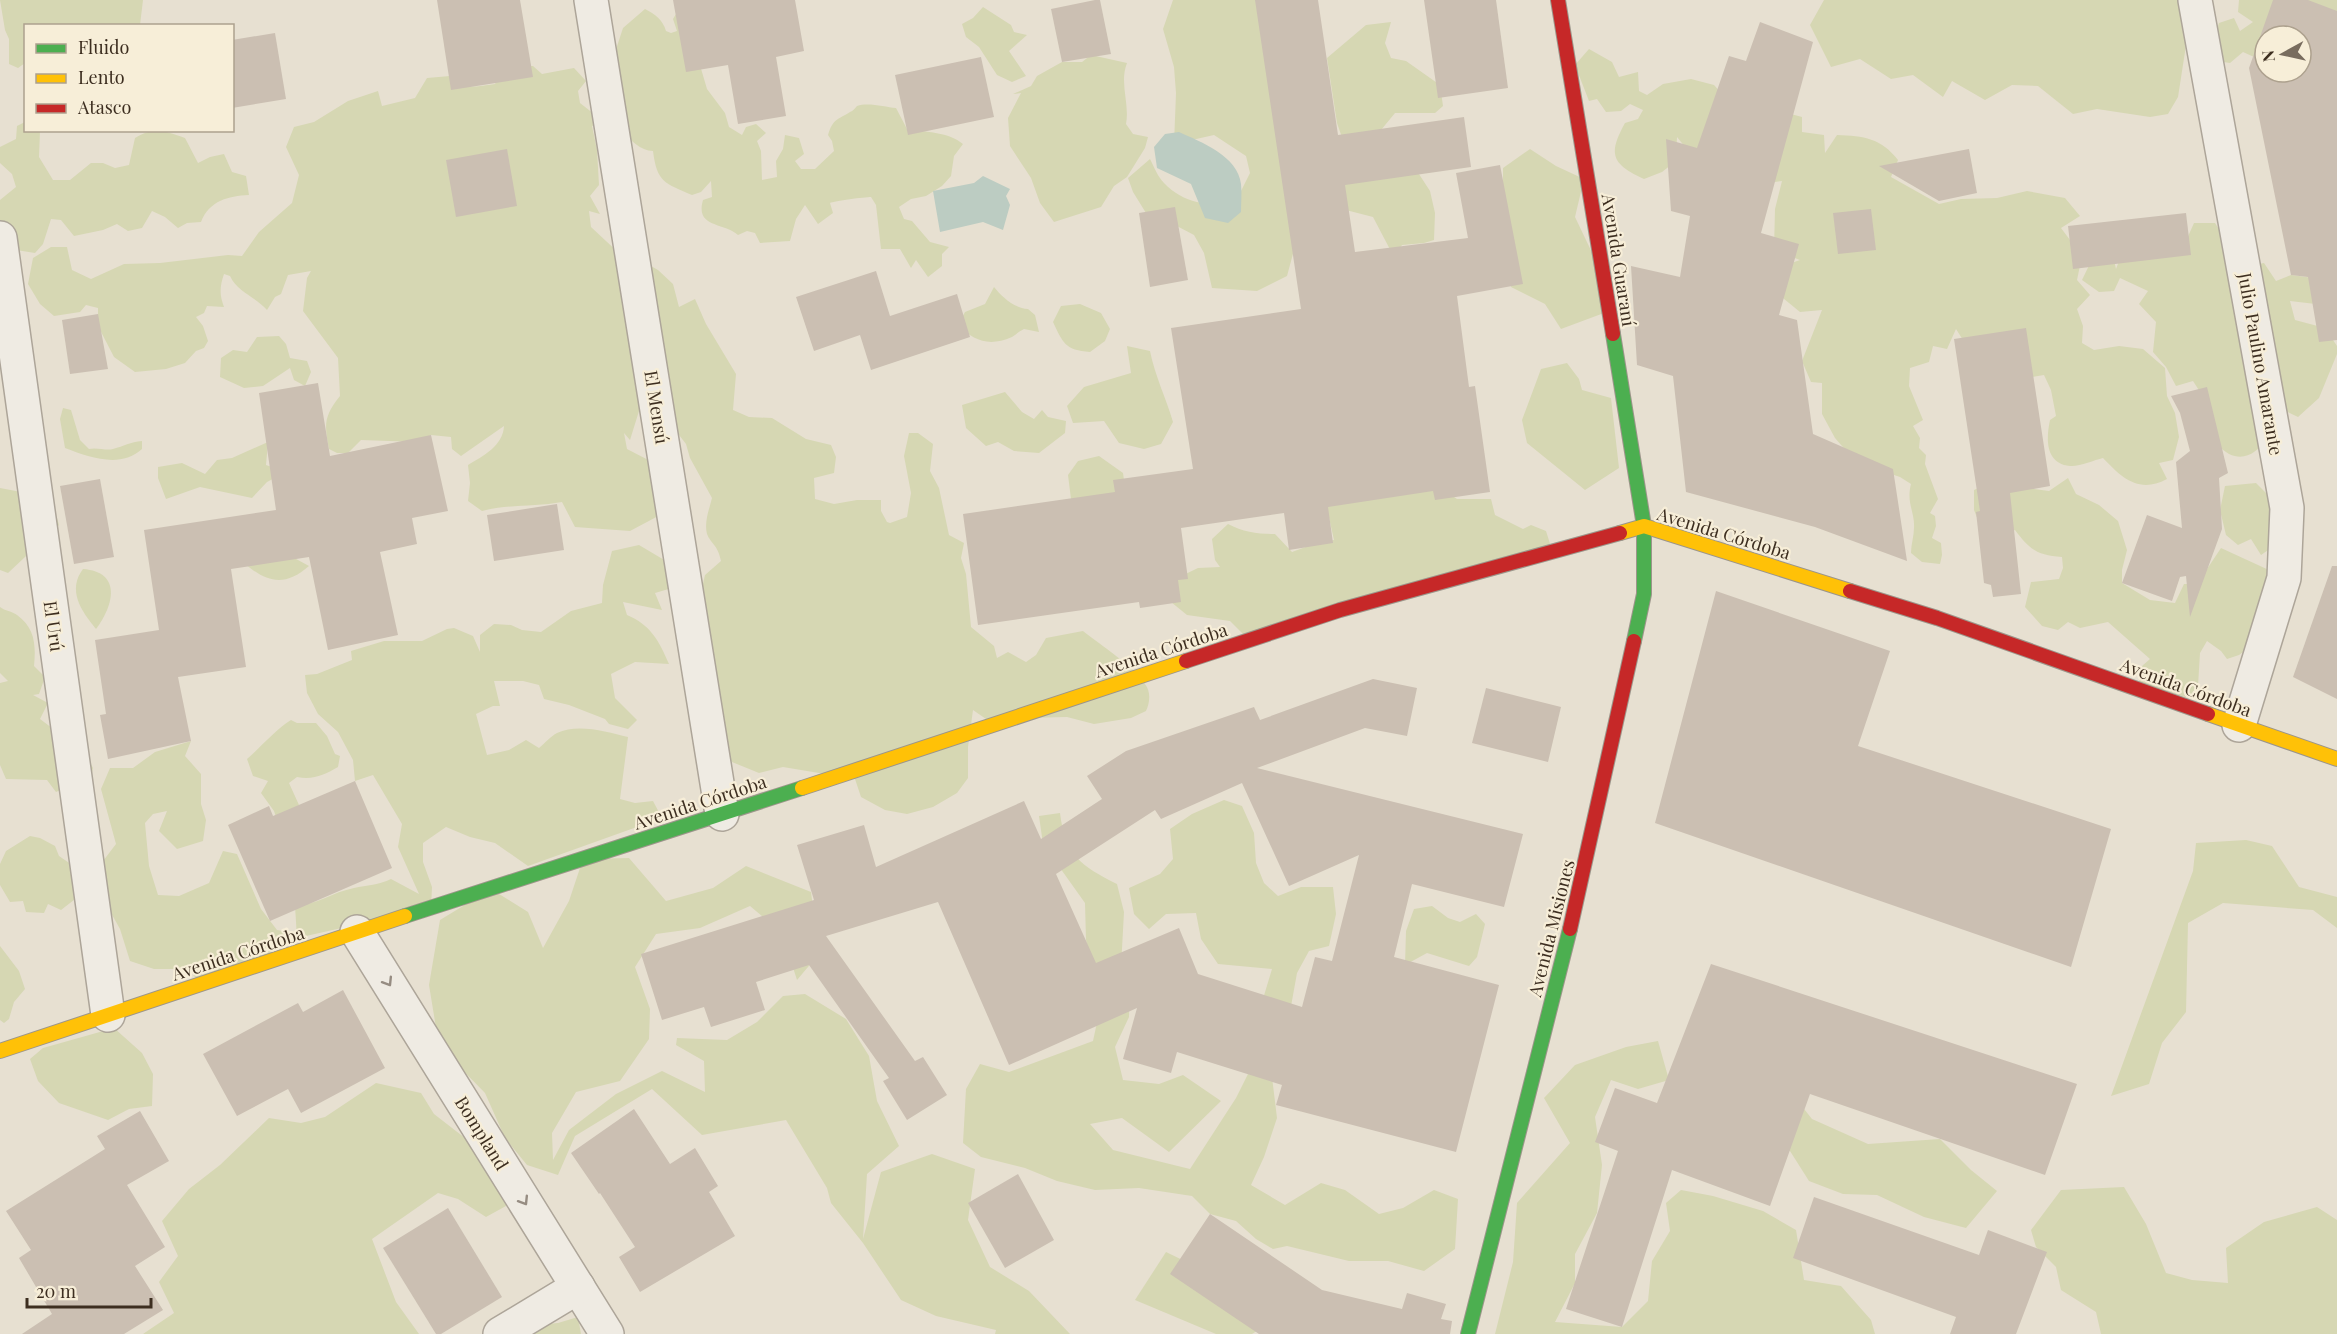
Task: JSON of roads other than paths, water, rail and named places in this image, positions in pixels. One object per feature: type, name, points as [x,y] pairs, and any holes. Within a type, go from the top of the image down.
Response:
[{"type":"main road","name":"Avenida Guaraní","points":[[1558,0],[1644,526]]},
{"type":"main road","name":"Avenida Córdoba","points":[[0,1051],[1340,610],[1644,526],[1937,618],[2337,759]]},
{"type":"main road","name":"Avenida Misiones","points":[[1468,1334],[1582,879],[1644,594],[1644,526]]},
{"type":"street","name":"El Mensú","points":[[591,0],[722,814]]},
{"type":"street","name":"Julio Paulino Amarante","points":[[2195,0],[2287,508],[2284,578],[2239,725]]},
{"type":"street","name":"El Urú","points":[[0,238],[108,1015]]},
{"type":"street","name":"Bompland","points":[[357,932],[607,1334]]},
{"type":"street","points":[[500,1334],[578,1287]]}]
